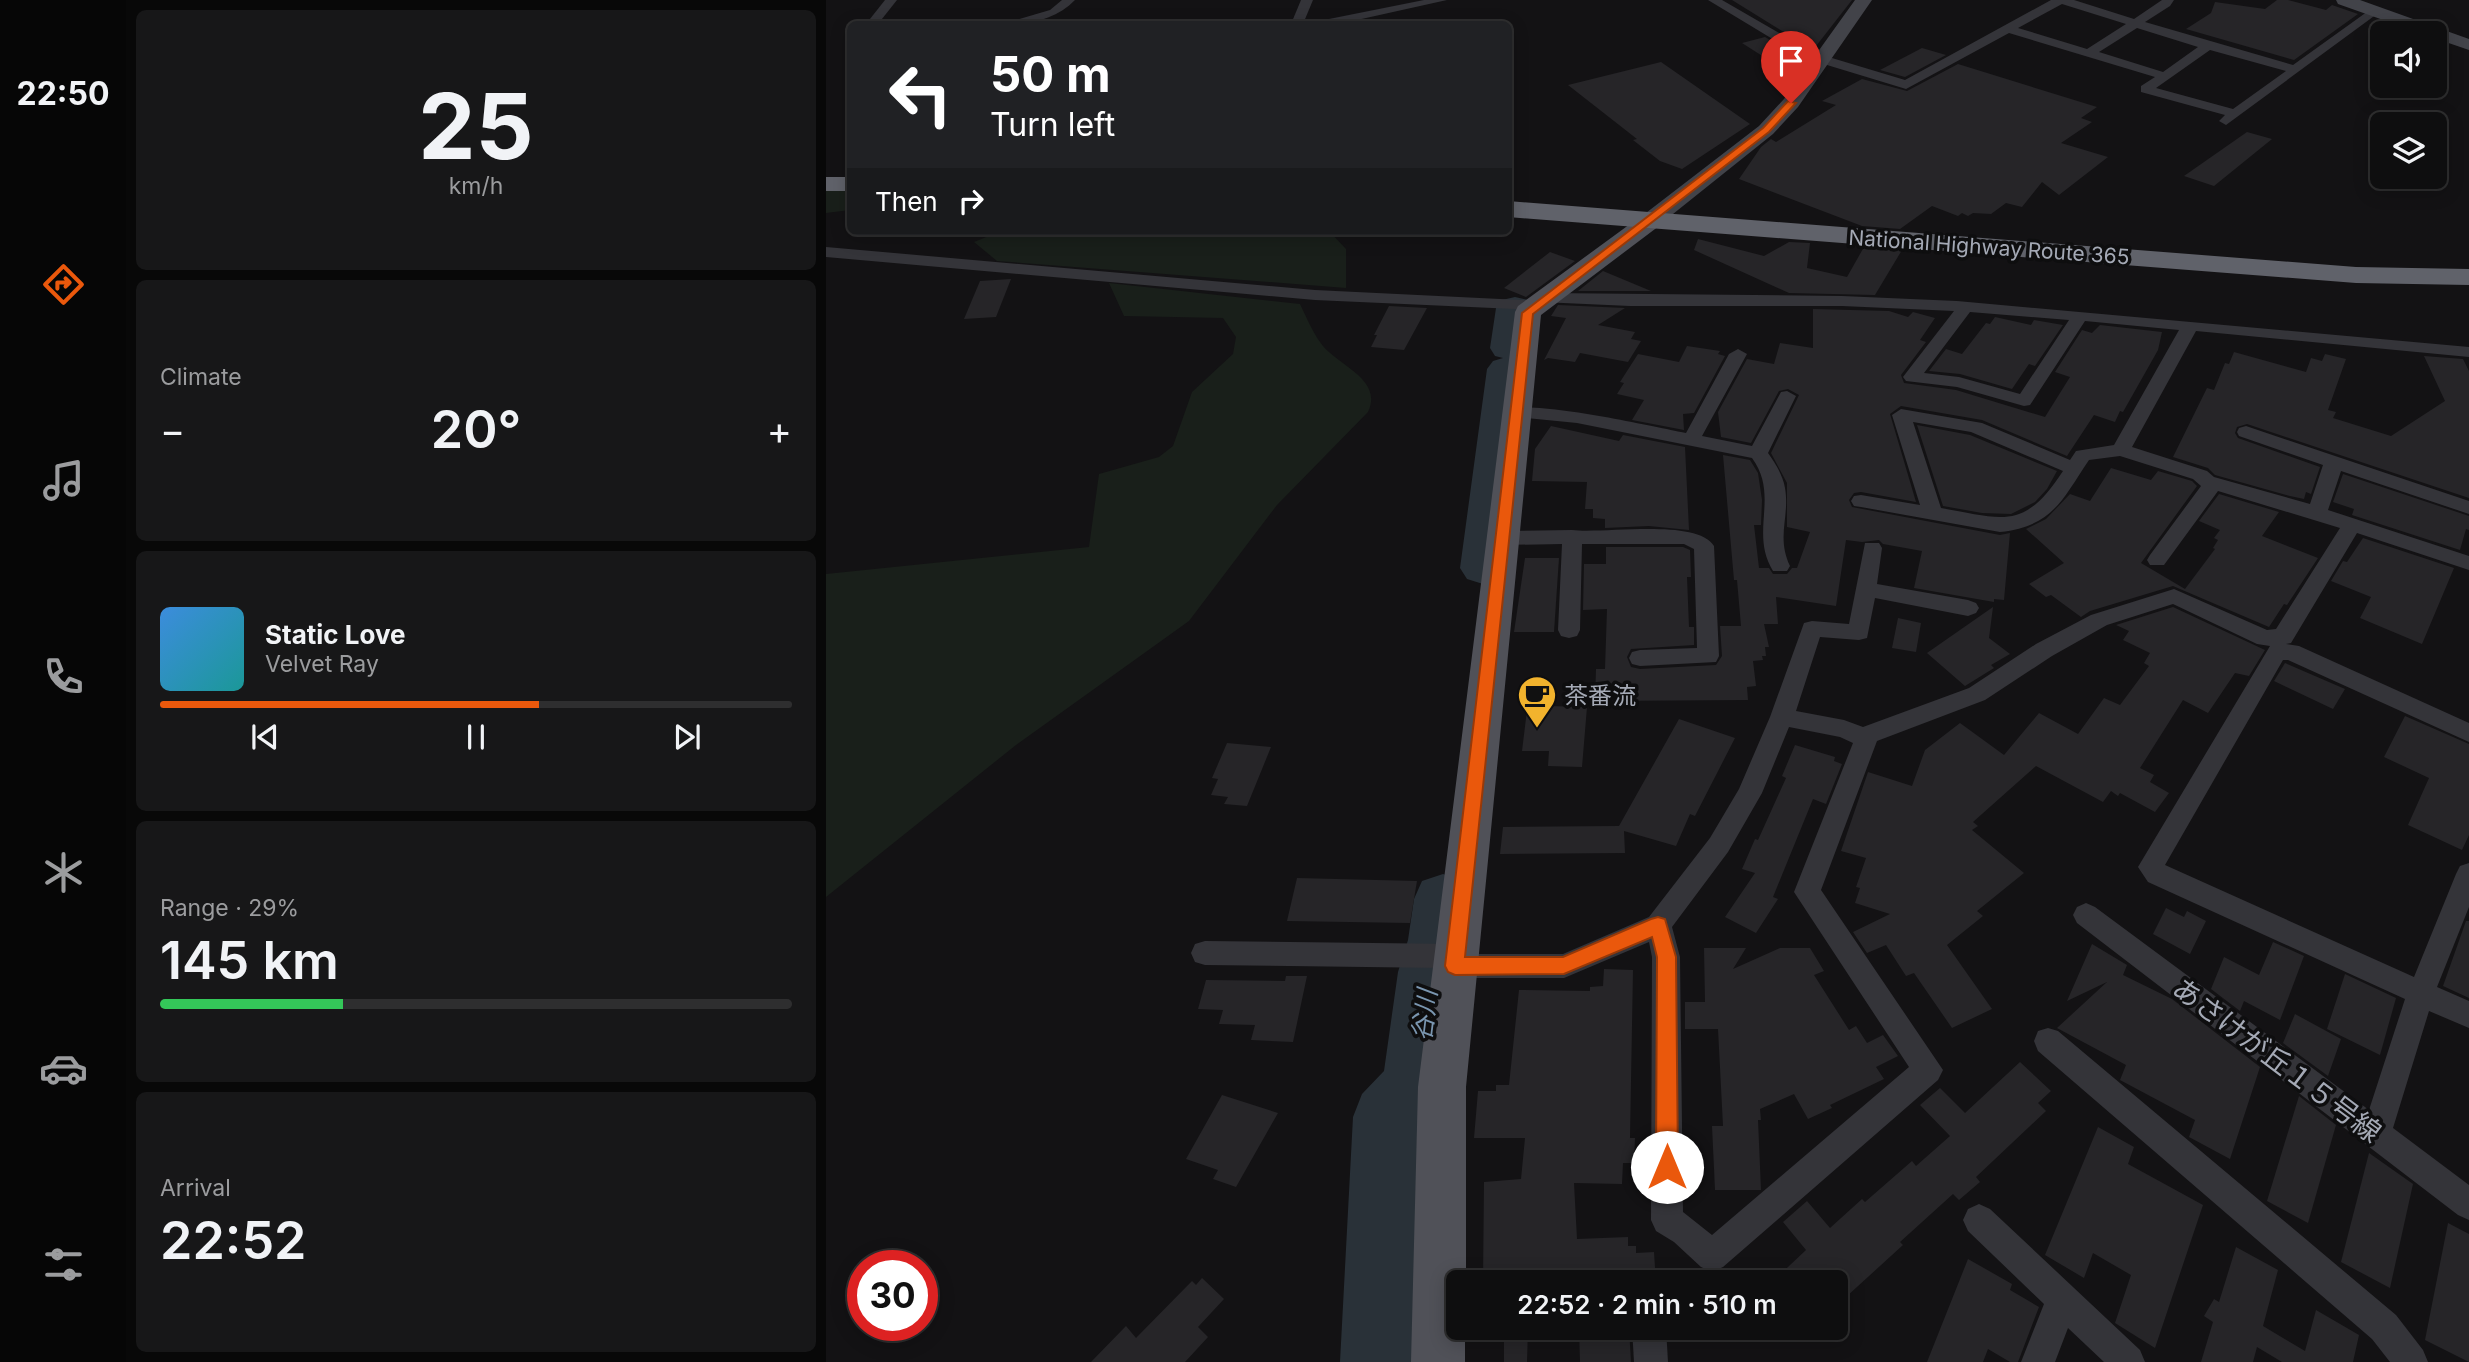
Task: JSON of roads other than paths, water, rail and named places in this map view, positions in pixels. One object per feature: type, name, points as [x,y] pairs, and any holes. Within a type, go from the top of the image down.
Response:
[{"type":"highway","points":[[826,184],[847,184]]},
{"type":"highway","name":"National Highway Route 365","points":[[1512,209],[2356,275],[2469,277]]},
{"type":"main road","points":[[1438,1362],[1445,958],[1502,538],[1528,313],[1766,130],[1791,103],[1864,0]]},
{"type":"main road","points":[[2344,0],[2469,45]]},
{"type":"street","points":[[874,21],[891,0]]},
{"type":"street","points":[[1020,21],[1054,12],[1069,0]]},
{"type":"street","points":[[1298,21],[1307,0]]},
{"type":"street","points":[[1339,21],[1441,0]]},
{"type":"street","points":[[1714,0],[1808,55],[1906,85],[2061,0],[2208,46],[2296,70]]},
{"type":"street","points":[[2089,53],[2166,4],[2168,0]]},
{"type":"street","points":[[2208,46],[2146,89],[2231,118],[2375,11]]},
{"type":"street","points":[[2008,29],[2164,76]]},
{"type":"street","points":[[826,252],[1315,295],[1540,302],[1886,302],[2080,315],[2469,352]]},
{"type":"street","points":[[1965,308],[1912,377],[1959,382],[2024,401],[2080,315]]},
{"type":"street","points":[[2121,450],[2190,326]]},
{"type":"street","points":[[1692,438],[1738,354]]},
{"type":"street","points":[[1758,453],[1787,396]]},
{"type":"street","points":[[1515,412],[1577,417],[1758,453],[1767,465],[1777,495],[1769,534],[1780,566]]},
{"type":"street","points":[[1933,513],[1901,415],[1975,427],[2073,468]]},
{"type":"street","points":[[2246,432],[2469,508]]},
{"type":"street","points":[[1861,501],[2000,525],[2019,524],[2046,510],[2083,455],[2121,450],[2200,475],[2212,485]]},
{"type":"street","points":[[2317,513],[2334,462]]},
{"type":"street","points":[[2157,561],[2214,483],[2352,524],[2469,564]]},
{"type":"street","points":[[2352,524],[2157,855],[2151,867],[2152,872],[2469,1015]]},
{"type":"street","points":[[1569,630],[1572,537]]},
{"type":"street","points":[[1502,538],[1688,537],[1704,546],[1708,656],[1640,658]]},
{"type":"street","points":[[1205,953],[1445,958],[1564,966],[1658,925],[1725,834],[1749,793],[1782,717],[1812,629],[1859,632],[1872,548]]},
{"type":"street","points":[[1866,589],[1968,608]]},
{"type":"street","points":[[1862,737],[1977,694],[2045,650],[2099,620],[2174,596],[2469,733]]},
{"type":"street","points":[[1658,925],[1666,957],[1667,1220],[1685,1231],[1712,1256],[1928,1070],[1807,892],[1867,739],[1844,729],[1782,717]]},
{"type":"street","points":[[2376,1134],[2421,993],[2469,874]]},
{"type":"street","name":"あさけが丘１５号線","points":[[2086,915],[2469,1205]]},
{"type":"street","points":[[2048,1041],[2384,1327],[2411,1362]]},
{"type":"street","points":[[1979,1220],[2128,1362]]},
{"type":"street","points":[[2038,1362],[2063,1300]]},
{"type":"street","points":[[1650,1340],[1651,1362]]},
{"type":"waterway","name":"谷川","points":[[1509,348],[1515,308]]},
{"type":"waterway","name":"谷川","points":[[1483,568],[1507,369]]},
{"type":"waterway","name":"谷川","points":[[1378,1362],[1386,1117],[1410,1091],[1416,1077],[1429,972],[1438,940],[1443,899]]},
{"type":"place","name":"茶番流","points":[[1537,729]]}]
